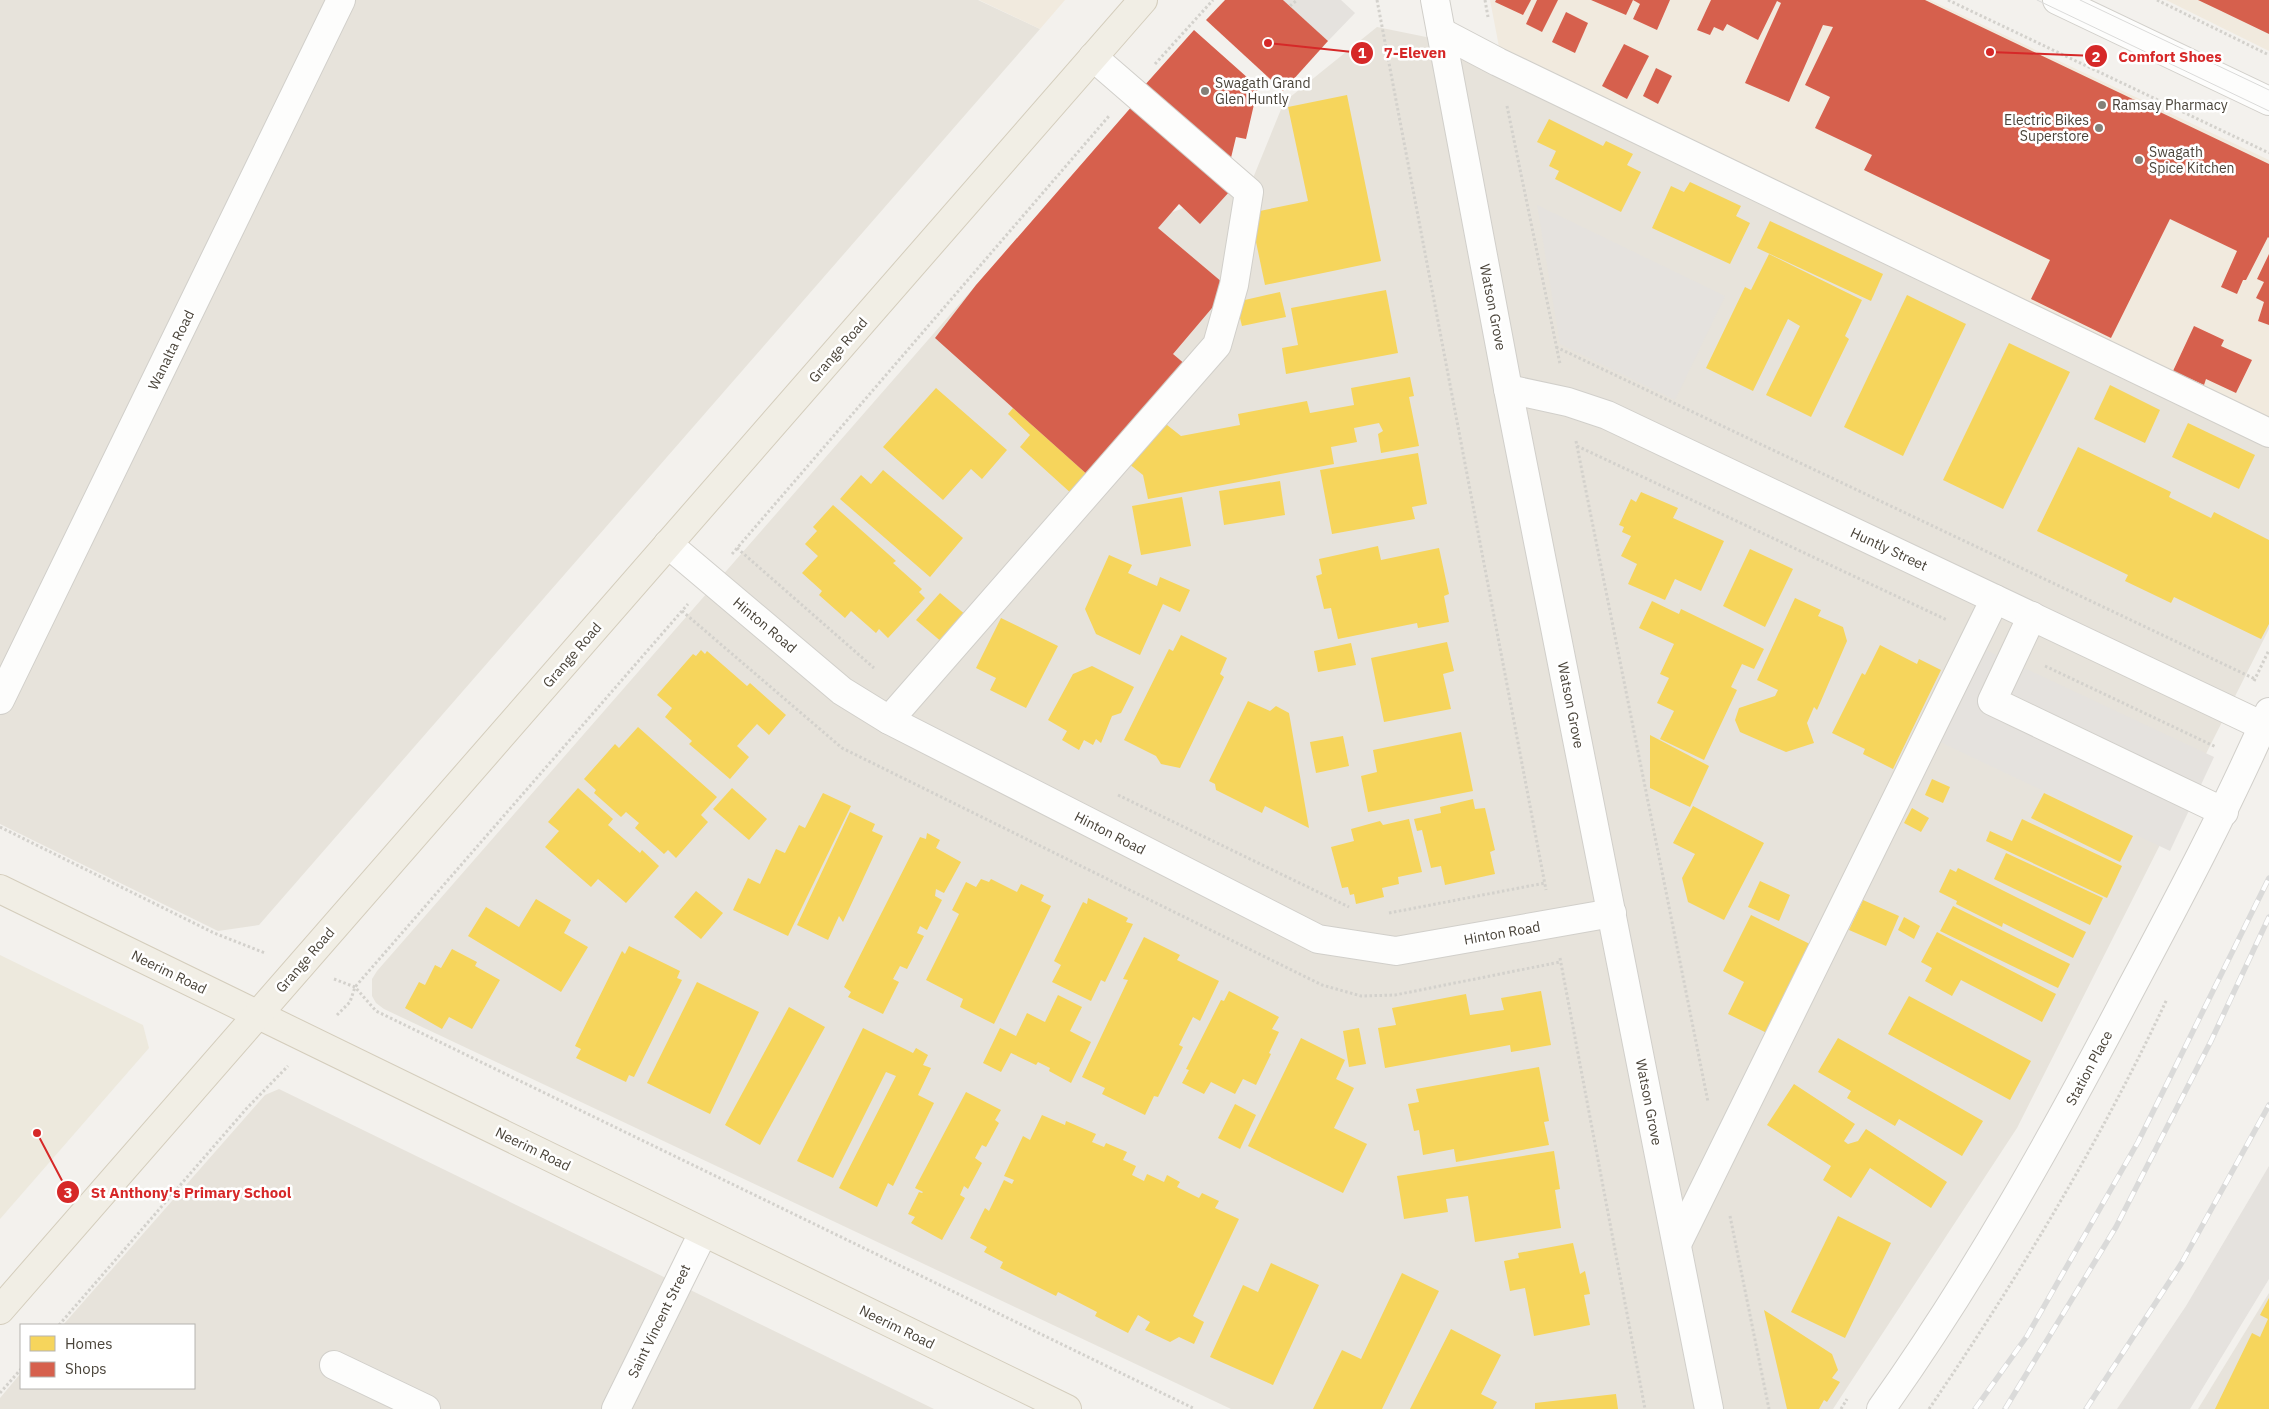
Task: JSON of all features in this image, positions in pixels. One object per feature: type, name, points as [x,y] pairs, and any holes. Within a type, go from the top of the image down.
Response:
[{"type":"main road","name":"Grange Road","points":[[0,1310],[1143,0]]},
{"type":"main road","name":"Neerim Road","points":[[0,889],[1067,1409]]},
{"type":"street","name":"Wanalta Road","points":[[0,700],[341,0]]},
{"type":"street","name":"Watson Grove","points":[[1435,0],[1508,390],[1709,1409]]},
{"type":"street","points":[[2057,0],[2269,101]]},
{"type":"street","points":[[1441,32],[1498,62],[2269,433]]},
{"type":"street","points":[[889,720],[1217,346],[1234,285],[1249,192],[1093,57]]},
{"type":"street","name":"Huntly Street","points":[[1508,390],[1568,402],[1606,415],[1995,599],[2266,719]]},
{"type":"street","name":"Hinton Road","points":[[668,544],[842,691],[889,720],[1318,939],[1396,951],[1612,913]]},
{"type":"street","points":[[1677,1244],[1995,599]]},
{"type":"street","points":[[2032,616],[1992,701],[2224,812]]},
{"type":"street","name":"Station Place","points":[[1881,1409],[1953,1303],[2070,1104],[2224,812],[2266,719]]},
{"type":"street","name":"Saint Vincent Street","points":[[616,1409],[703,1233]]},
{"type":"street","points":[[334,1365],[426,1409]]},
{"type":"path","points":[[60,1324],[248,1108],[350,1002],[355,987],[1132,90],[1213,0]]},
{"type":"path","points":[[1290,6],[1297,0]]},
{"type":"path","points":[[1377,0],[1646,1409]]},
{"type":"path","points":[[1485,0],[1568,402],[1719,1157]]},
{"type":"path","points":[[1948,0],[2269,153]]},
{"type":"path","points":[[2157,0],[2269,55]]},
{"type":"path","points":[[1556,347],[2255,679]]},
{"type":"path","points":[[1576,446],[1977,634]]},
{"type":"path","points":[[737,548],[891,682],[912,694]]},
{"type":"path","points":[[2015,652],[2222,749]]},
{"type":"path","points":[[1112,792],[1351,908]]},
{"type":"path","points":[[0,827],[214,933],[355,987],[376,1011],[1195,1409]]},
{"type":"path","points":[[1381,915],[1545,883]]},
{"type":"path","points":[[1730,1215],[1769,1409]]},
{"type":"path","points":[[0,1393],[20,1370]]},
{"type":"shaded area","points":[[0,0],[978,0],[1040,29],[259,925],[218,931],[0,824]]},
{"type":"shaded area","points":[[979,0],[1065,0],[1040,29]]},
{"type":"shaded area","points":[[1283,0],[1341,0],[1355,13],[1328,41]]},
{"type":"shaded area","points":[[1490,0],[1930,0],[2269,160],[2269,420],[1500,52]]},
{"type":"shaded area","points":[[2166,0],[2269,0],[2269,51]]},
{"type":"shaded area","points":[[1377,27],[1500,52],[2269,420],[2269,629],[2017,1128],[1833,1409],[1231,1409],[384,1009],[376,1003],[372,996],[372,979],[377,971],[976,285],[1251,183],[1284,102]]},
{"type":"shaded area","points":[[1537,205],[1725,296],[1675,400],[1560,344]]},
{"type":"shaded area","points":[[1984,649],[2214,757],[2170,851],[1940,742]]},
{"type":"shaded area","points":[[0,955],[143,1025],[149,1048],[0,1219]]},
{"type":"shaded area","points":[[279,1089],[934,1409],[0,1409],[0,1398],[20,1374],[20,1389],[195,1389],[195,1324],[64,1324],[265,1095]]},
{"type":"shaded area","points":[[2269,1166],[2269,1279],[2190,1409],[2117,1409],[2186,1306]]},
{"type":"shaded area","points":[[2269,1293],[2269,1409],[2198,1409]]},
{"type":"building: Homes","points":[[1347,95],[1381,261],[1265,285],[1250,213],[1308,201],[1288,107]]},
{"type":"building: Homes","points":[[1549,119],[1603,146],[1606,141],[1633,154],[1627,165],[1641,172],[1621,212],[1555,179],[1559,171],[1549,166],[1556,151],[1537,142]]},
{"type":"building: Homes","points":[[1690,182],[1741,206],[1736,216],[1750,223],[1730,264],[1652,228],[1671,186],[1684,192]]},
{"type":"building: Homes","points":[[1770,221],[1883,274],[1871,301],[1757,248]]},
{"type":"building: Homes","points":[[1769,254],[1862,300],[1845,336],[1849,339],[1811,417],[1766,395],[1800,326],[1788,319],[1753,391],[1706,368],[1745,287],[1751,290]]},
{"type":"building: Homes","points":[[1386,290],[1398,353],[1286,374],[1282,348],[1298,345],[1291,308]]},
{"type":"building: Homes","points":[[1280,292],[1286,317],[1242,326],[1236,302]]},
{"type":"building: Homes","points":[[1907,295],[1966,324],[1903,456],[1844,427]]},
{"type":"building: Homes","points":[[2009,343],[2070,372],[2003,509],[1943,480]]},
{"type":"building: Homes","points":[[1410,377],[1414,396],[1409,397],[1419,446],[1381,453],[1378,434],[1383,431],[1379,423],[1354,428],[1357,442],[1331,447],[1334,464],[1148,499],[1143,475],[1128,463],[1162,421],[1181,436],[1240,425],[1238,414],[1307,401],[1310,413],[1354,405],[1351,388]]},
{"type":"building: Homes","points":[[2110,385],[2160,410],[2145,443],[2094,419]]},
{"type":"building: Homes","points":[[936,388],[1007,450],[982,479],[971,469],[943,500],[883,447]]},
{"type":"building: Homes","points":[[1013,408],[1090,477],[1073,495],[1020,447],[1030,435],[1008,414]]},
{"type":"building: Homes","points":[[2188,423],[2255,455],[2239,489],[2172,457]]},
{"type":"building: Homes","points":[[2078,447],[2171,492],[2169,497],[2211,518],[2214,512],[2269,540],[2269,624],[2261,639],[2174,597],[2171,603],[2125,581],[2128,575],[2037,531]]},
{"type":"building: Homes","points":[[1418,453],[1427,504],[1412,507],[1415,519],[1332,534],[1320,470]]},
{"type":"building: Homes","points":[[883,470],[963,538],[930,577],[840,499],[861,475],[871,484]]},
{"type":"building: Homes","points":[[1280,481],[1285,515],[1224,525],[1219,491]]},
{"type":"building: Homes","points":[[1641,492],[1678,508],[1673,518],[1724,541],[1701,591],[1675,579],[1665,600],[1628,584],[1637,564],[1621,556],[1631,536],[1622,532],[1624,527],[1619,525],[1631,499],[1636,502]]},
{"type":"building: Homes","points":[[1182,497],[1191,546],[1141,555],[1132,506]]},
{"type":"building: Homes","points":[[833,505],[896,561],[893,563],[922,589],[919,592],[925,598],[888,638],[879,629],[876,633],[851,611],[845,618],[819,595],[822,591],[802,573],[818,556],[805,544],[817,531],[813,527]]},
{"type":"building: Homes","points":[[1378,546],[1381,560],[1439,548],[1449,594],[1444,596],[1449,622],[1418,628],[1417,623],[1338,639],[1331,608],[1324,609],[1316,576],[1322,574],[1319,559]]},
{"type":"building: Homes","points":[[1750,549],[1793,569],[1765,627],[1723,606]]},
{"type":"building: Homes","points":[[1109,555],[1132,565],[1128,573],[1157,586],[1160,577],[1190,590],[1180,612],[1163,604],[1140,655],[1096,634],[1085,609]]},
{"type":"building: Homes","points":[[940,593],[967,616],[943,643],[916,620]]},
{"type":"building: Homes","points":[[1795,598],[1821,610],[1818,616],[1843,627],[1847,641],[1817,710],[1814,707],[1807,723],[1814,743],[1786,752],[1740,732],[1735,720],[1739,708],[1775,696],[1778,690],[1757,680]]},
{"type":"building: Homes","points":[[1652,601],[1679,614],[1681,609],[1764,649],[1754,669],[1742,664],[1731,687],[1737,690],[1704,760],[1660,739],[1674,711],[1657,703],[1669,678],[1660,674],[1674,644],[1639,628]]},
{"type":"building: Homes","points":[[1001,618],[1058,646],[1026,708],[990,690],[996,678],[976,668]]},
{"type":"building: Homes","points":[[1181,635],[1227,658],[1220,674],[1224,677],[1180,768],[1161,764],[1156,756],[1124,740],[1169,649],[1173,651]]},
{"type":"building: Homes","points":[[1447,642],[1454,671],[1443,674],[1451,709],[1384,722],[1371,658]]},
{"type":"building: Homes","points":[[1351,643],[1356,665],[1318,672],[1314,651]]},
{"type":"building: Homes","points":[[1880,645],[1917,664],[1919,659],[1941,670],[1893,769],[1863,754],[1865,749],[1832,733],[1862,673],[1865,675]]},
{"type":"building: Homes","points":[[701,650],[705,654],[707,651],[747,686],[750,683],[786,715],[769,735],[757,724],[737,746],[749,757],[730,779],[689,744],[692,741],[665,717],[672,708],[657,695],[693,654],[696,656]]},
{"type":"building: Homes","points":[[1092,666],[1134,687],[1121,713],[1112,716],[1101,743],[1096,739],[1093,745],[1084,740],[1079,750],[1062,740],[1067,731],[1048,720],[1073,674]]},
{"type":"building: Homes","points":[[1248,701],[1270,711],[1276,706],[1289,713],[1309,828],[1265,806],[1262,813],[1216,790],[1215,784],[1209,781]]},
{"type":"building: Homes","points":[[638,727],[717,797],[701,815],[708,822],[676,858],[668,850],[664,854],[635,828],[639,823],[626,812],[621,817],[594,793],[596,790],[584,779],[615,744],[619,748]]},
{"type":"building: Homes","points":[[1461,732],[1473,791],[1368,812],[1361,776],[1377,772],[1373,750]]},
{"type":"building: Homes","points":[[1650,735],[1709,766],[1690,807],[1650,788]]},
{"type":"building: Homes","points":[[1343,736],[1349,766],[1316,773],[1310,742]]},
{"type":"building: Homes","points":[[1932,779],[1950,787],[1943,803],[1925,795]]},
{"type":"building: Homes","points":[[578,788],[613,819],[608,825],[640,853],[642,850],[659,866],[626,903],[598,879],[591,887],[545,847],[559,831],[548,822]]},
{"type":"building: Homes","points":[[732,788],[767,819],[749,840],[713,809]]},
{"type":"building: Homes","points":[[823,793],[851,806],[788,936],[733,910],[748,878],[760,884],[776,849],[785,853],[799,825],[805,828]]},
{"type":"building: Homes","points":[[2044,793],[2133,836],[2120,862],[2031,818]]},
{"type":"building: Homes","points":[[1473,799],[1475,809],[1485,808],[1495,850],[1490,852],[1495,874],[1445,885],[1441,866],[1431,868],[1422,830],[1417,831],[1414,819],[1441,813],[1440,807]]},
{"type":"building: Homes","points":[[1693,806],[1764,843],[1724,920],[1688,902],[1682,878],[1695,854],[1673,843]]},
{"type":"building: Homes","points":[[1912,808],[1929,818],[1921,832],[1904,823]]},
{"type":"building: Homes","points":[[850,812],[875,824],[872,831],[883,836],[843,922],[839,916],[828,940],[797,925]]},
{"type":"building: Homes","points":[[1409,819],[1422,872],[1398,877],[1399,884],[1382,888],[1384,897],[1356,904],[1354,894],[1350,895],[1348,887],[1342,888],[1331,847],[1354,841],[1351,829],[1380,821],[1383,825]]},
{"type":"building: Homes","points":[[2022,819],[2122,866],[2107,898],[1986,841],[1990,831],[2012,841]]},
{"type":"building: Homes","points":[[927,833],[940,840],[936,848],[961,862],[944,893],[936,889],[935,896],[942,900],[927,930],[920,926],[917,933],[924,936],[907,969],[900,966],[893,979],[899,982],[883,1014],[848,997],[851,992],[844,987],[920,837],[926,839]]},
{"type":"building: Homes","points":[[2006,853],[2103,898],[2090,925],[1994,879]]},
{"type":"building: Homes","points":[[1958,868],[2086,932],[2073,958],[2003,923],[2002,927],[1956,904],[1957,901],[1939,892],[1950,869],[1956,872]]},
{"type":"building: Homes","points":[[981,879],[989,882],[991,879],[1017,892],[1021,884],[1044,895],[1041,901],[1051,906],[994,1024],[960,1007],[963,999],[926,980],[959,914],[952,910],[966,882],[976,887]]},
{"type":"building: Homes","points":[[1760,881],[1790,895],[1779,921],[1748,907]]},
{"type":"building: Homes","points":[[696,891],[723,913],[701,939],[674,917]]},
{"type":"building: Homes","points":[[1088,898],[1128,918],[1126,922],[1133,924],[1105,982],[1101,980],[1091,1001],[1052,982],[1061,965],[1054,961],[1083,902],[1087,904]]},
{"type":"building: Homes","points":[[536,899],[571,920],[564,933],[588,947],[561,992],[468,936],[486,907],[519,927]]},
{"type":"building: Homes","points":[[1863,900],[1899,916],[1886,946],[1849,930]]},
{"type":"building: Homes","points":[[1953,906],[2070,964],[2058,988],[1940,931]]},
{"type":"building: Homes","points":[[1751,915],[1816,947],[1771,1035],[1728,1014],[1744,982],[1723,971]]},
{"type":"building: Homes","points":[[1904,917],[1920,926],[1914,939],[1898,930]]},
{"type":"building: Homes","points":[[1937,932],[2056,994],[2042,1022],[1961,980],[1952,996],[1925,981],[1932,968],[1921,962]]},
{"type":"building: Homes","points":[[1144,937],[1180,955],[1177,960],[1219,981],[1200,1021],[1193,1017],[1179,1045],[1183,1047],[1158,1097],[1154,1096],[1145,1115],[1102,1094],[1105,1088],[1082,1077],[1128,980],[1123,979]]},
{"type":"building: Homes","points":[[629,946],[680,971],[677,978],[682,980],[634,1077],[629,1075],[626,1082],[576,1058],[581,1049],[575,1046],[622,951],[625,954]]},
{"type":"building: Homes","points":[[452,949],[477,962],[475,966],[500,980],[472,1029],[449,1017],[442,1029],[405,1008],[419,982],[425,985],[435,965],[441,968]]},
{"type":"building: Homes","points":[[697,982],[759,1012],[710,1114],[647,1083]]},
{"type":"building: Homes","points":[[1229,991],[1279,1017],[1272,1029],[1279,1032],[1256,1085],[1243,1079],[1235,1094],[1211,1082],[1204,1094],[1182,1083],[1189,1070],[1186,1069],[1221,1000],[1224,1001]]},
{"type":"building: Homes","points":[[1541,991],[1551,1045],[1511,1052],[1510,1045],[1385,1068],[1378,1028],[1396,1025],[1392,1008],[1466,994],[1470,1015],[1504,1010],[1501,998]]},
{"type":"building: Homes","points":[[1058,995],[1082,1007],[1070,1031],[1091,1042],[1071,1083],[1049,1071],[1050,1068],[1038,1062],[1036,1065],[1011,1053],[1001,1072],[983,1063],[1000,1028],[1016,1036],[1027,1013],[1045,1022]]},
{"type":"building: Homes","points":[[1909,996],[2031,1061],[2010,1100],[1888,1034]]},
{"type":"building: Homes","points":[[789,1007],[825,1027],[760,1145],[725,1125]]},
{"type":"building: Homes","points":[[863,1028],[913,1053],[916,1048],[928,1055],[923,1065],[931,1068],[918,1095],[934,1103],[893,1186],[888,1183],[877,1207],[839,1188],[896,1076],[886,1072],[833,1178],[797,1161]]},
{"type":"building: Homes","points":[[1359,1028],[1366,1064],[1349,1067],[1343,1031]]},
{"type":"building: Homes","points":[[1301,1038],[1345,1060],[1336,1079],[1354,1088],[1334,1128],[1367,1144],[1343,1193],[1248,1146]]},
{"type":"building: Homes","points":[[1838,1038],[1983,1121],[1962,1156],[1899,1119],[1895,1126],[1847,1098],[1851,1091],[1818,1072]]},
{"type":"building: Homes","points":[[1539,1067],[1549,1121],[1544,1122],[1549,1145],[1456,1162],[1454,1149],[1423,1155],[1419,1130],[1414,1131],[1408,1104],[1419,1102],[1416,1089]]},
{"type":"building: Homes","points":[[1794,1084],[1855,1124],[1844,1141],[1848,1144],[1858,1141],[1866,1129],[1947,1182],[1931,1208],[1870,1168],[1851,1198],[1823,1180],[1831,1166],[1767,1125]]},
{"type":"building: Homes","points":[[966,1092],[1001,1110],[995,1120],[999,1123],[986,1147],[982,1145],[975,1158],[982,1163],[968,1189],[964,1186],[960,1195],[965,1198],[942,1240],[911,1223],[915,1217],[908,1214],[919,1192],[923,1192],[915,1188]]},
{"type":"building: Homes","points":[[1235,1104],[1256,1115],[1240,1149],[1218,1138]]},
{"type":"building: Homes","points":[[1042,1115],[1065,1125],[1066,1121],[1096,1134],[1092,1142],[1104,1147],[1106,1143],[1127,1152],[1123,1160],[1136,1166],[1132,1175],[1144,1181],[1147,1174],[1164,1182],[1167,1175],[1180,1182],[1177,1187],[1199,1198],[1202,1193],[1219,1201],[1215,1208],[1239,1219],[1193,1316],[1204,1322],[1194,1344],[1179,1337],[1170,1342],[1145,1330],[1150,1322],[1138,1315],[1128,1333],[1095,1316],[1097,1312],[1058,1292],[1056,1296],[1000,1268],[1003,1262],[984,1252],[987,1247],[970,1238],[985,1208],[989,1211],[1004,1180],[1012,1184],[1014,1180],[1004,1176],[1023,1136],[1030,1140]]},
{"type":"building: Homes","points":[[1554,1151],[1560,1189],[1555,1190],[1561,1228],[1475,1242],[1468,1196],[1446,1199],[1448,1212],[1404,1219],[1397,1176]]},
{"type":"building: Homes","points":[[1838,1216],[1891,1243],[1845,1338],[1791,1312]]},
{"type":"building: Homes","points":[[1573,1243],[1580,1274],[1585,1271],[1590,1294],[1584,1295],[1590,1325],[1534,1336],[1525,1288],[1510,1291],[1504,1261],[1519,1258],[1518,1253]]},
{"type":"building: Homes","points":[[1271,1263],[1319,1285],[1273,1385],[1210,1357],[1243,1285],[1258,1292]]},
{"type":"building: Homes","points":[[1402,1273],[1439,1291],[1382,1409],[1313,1409],[1342,1350],[1361,1359]]},
{"type":"building: Homes","points":[[2269,1298],[2269,1409],[2215,1409],[2252,1333],[2260,1337],[2268,1319],[2260,1315]]},
{"type":"building: Homes","points":[[1764,1310],[1832,1354],[1838,1370],[1832,1378],[1840,1382],[1827,1402],[1824,1400],[1819,1409],[1787,1409]]},
{"type":"building: Homes","points":[[1451,1329],[1501,1355],[1481,1394],[1497,1402],[1493,1409],[1410,1409]]},
{"type":"building: Homes","points":[[1616,1394],[1618,1409],[1535,1409],[1535,1403]]},
{"type":"building: Shops","points":[[1225,0],[1283,0],[1328,41],[1283,91],[1206,20]]},
{"type":"building: Shops","points":[[1496,0],[1531,0],[1523,15],[1495,2]]},
{"type":"building: Shops","points":[[1537,0],[1558,0],[1542,32],[1526,24]]},
{"type":"building: Shops","points":[[1591,0],[1633,0],[1626,15]]},
{"type":"building: Shops","points":[[1633,0],[1670,0],[1657,30],[1633,19],[1640,4]]},
{"type":"building: Shops","points":[[1711,0],[1925,0],[2269,164],[2269,238],[2246,280],[2243,280],[2237,294],[2221,287],[2237,251],[2170,219],[2111,338],[2031,299],[2050,260],[1864,170],[1872,155],[1815,128],[1830,97],[1805,85],[1833,27],[1823,25],[1789,102],[1745,83],[1781,3],[1777,1],[1758,40],[1727,24],[1723,31],[1714,27],[1710,35],[1697,30]]},
{"type":"building: Shops","points":[[2198,0],[2269,0],[2269,34],[2217,9]]},
{"type":"building: Shops","points":[[1566,12],[1588,23],[1575,53],[1552,42]]},
{"type":"building: Shops","points":[[1194,30],[1258,87],[1246,139],[1236,137],[1230,162],[1144,86]]},
{"type":"building: Shops","points":[[1624,44],[1649,56],[1627,99],[1602,86]]},
{"type":"building: Shops","points":[[1656,68],[1672,76],[1658,104],[1643,96]]},
{"type":"building: Shops","points":[[1133,105],[1230,191],[1200,224],[1179,204],[1158,228],[1229,288],[1173,354],[1186,365],[1090,477],[935,338],[976,285]]},
{"type":"building: Shops","points":[[2269,254],[2269,325],[2258,321],[2264,302],[2256,298],[2264,282],[2257,279]]},
{"type":"building: Shops","points":[[2194,326],[2224,340],[2221,346],[2252,360],[2236,393],[2206,379],[2204,385],[2173,371]]},
{"type":"tram line","points":[[2037,0],[2269,111]]},
{"type":"tram line","points":[[2080,0],[2269,90]]},
{"type":"railway","points":[[1975,1409],[2027,1336],[2138,1142],[2269,878]]},
{"type":"railway","points":[[2005,1409],[2116,1227],[2211,1041],[2269,917]]},
{"type":"railway","points":[[2086,1409],[2181,1264],[2269,1105]]},
{"type":"place","name":"7-Eleven","points":[[1268,43]]},
{"type":"place","name":"Comfort Shoes","points":[[1990,52]]},
{"type":"place","name":"Swagath Grand Glen Huntly","points":[[1205,91]]},
{"type":"place","name":"Ramsay Pharmacy","points":[[2102,105]]},
{"type":"place","name":"Electric Bikes Superstore","points":[[2099,128]]},
{"type":"place","name":"Swagath Spice Kitchen","points":[[2139,160]]},
{"type":"place","name":"St Anthony's Primary School","points":[[37,1133]]}]
